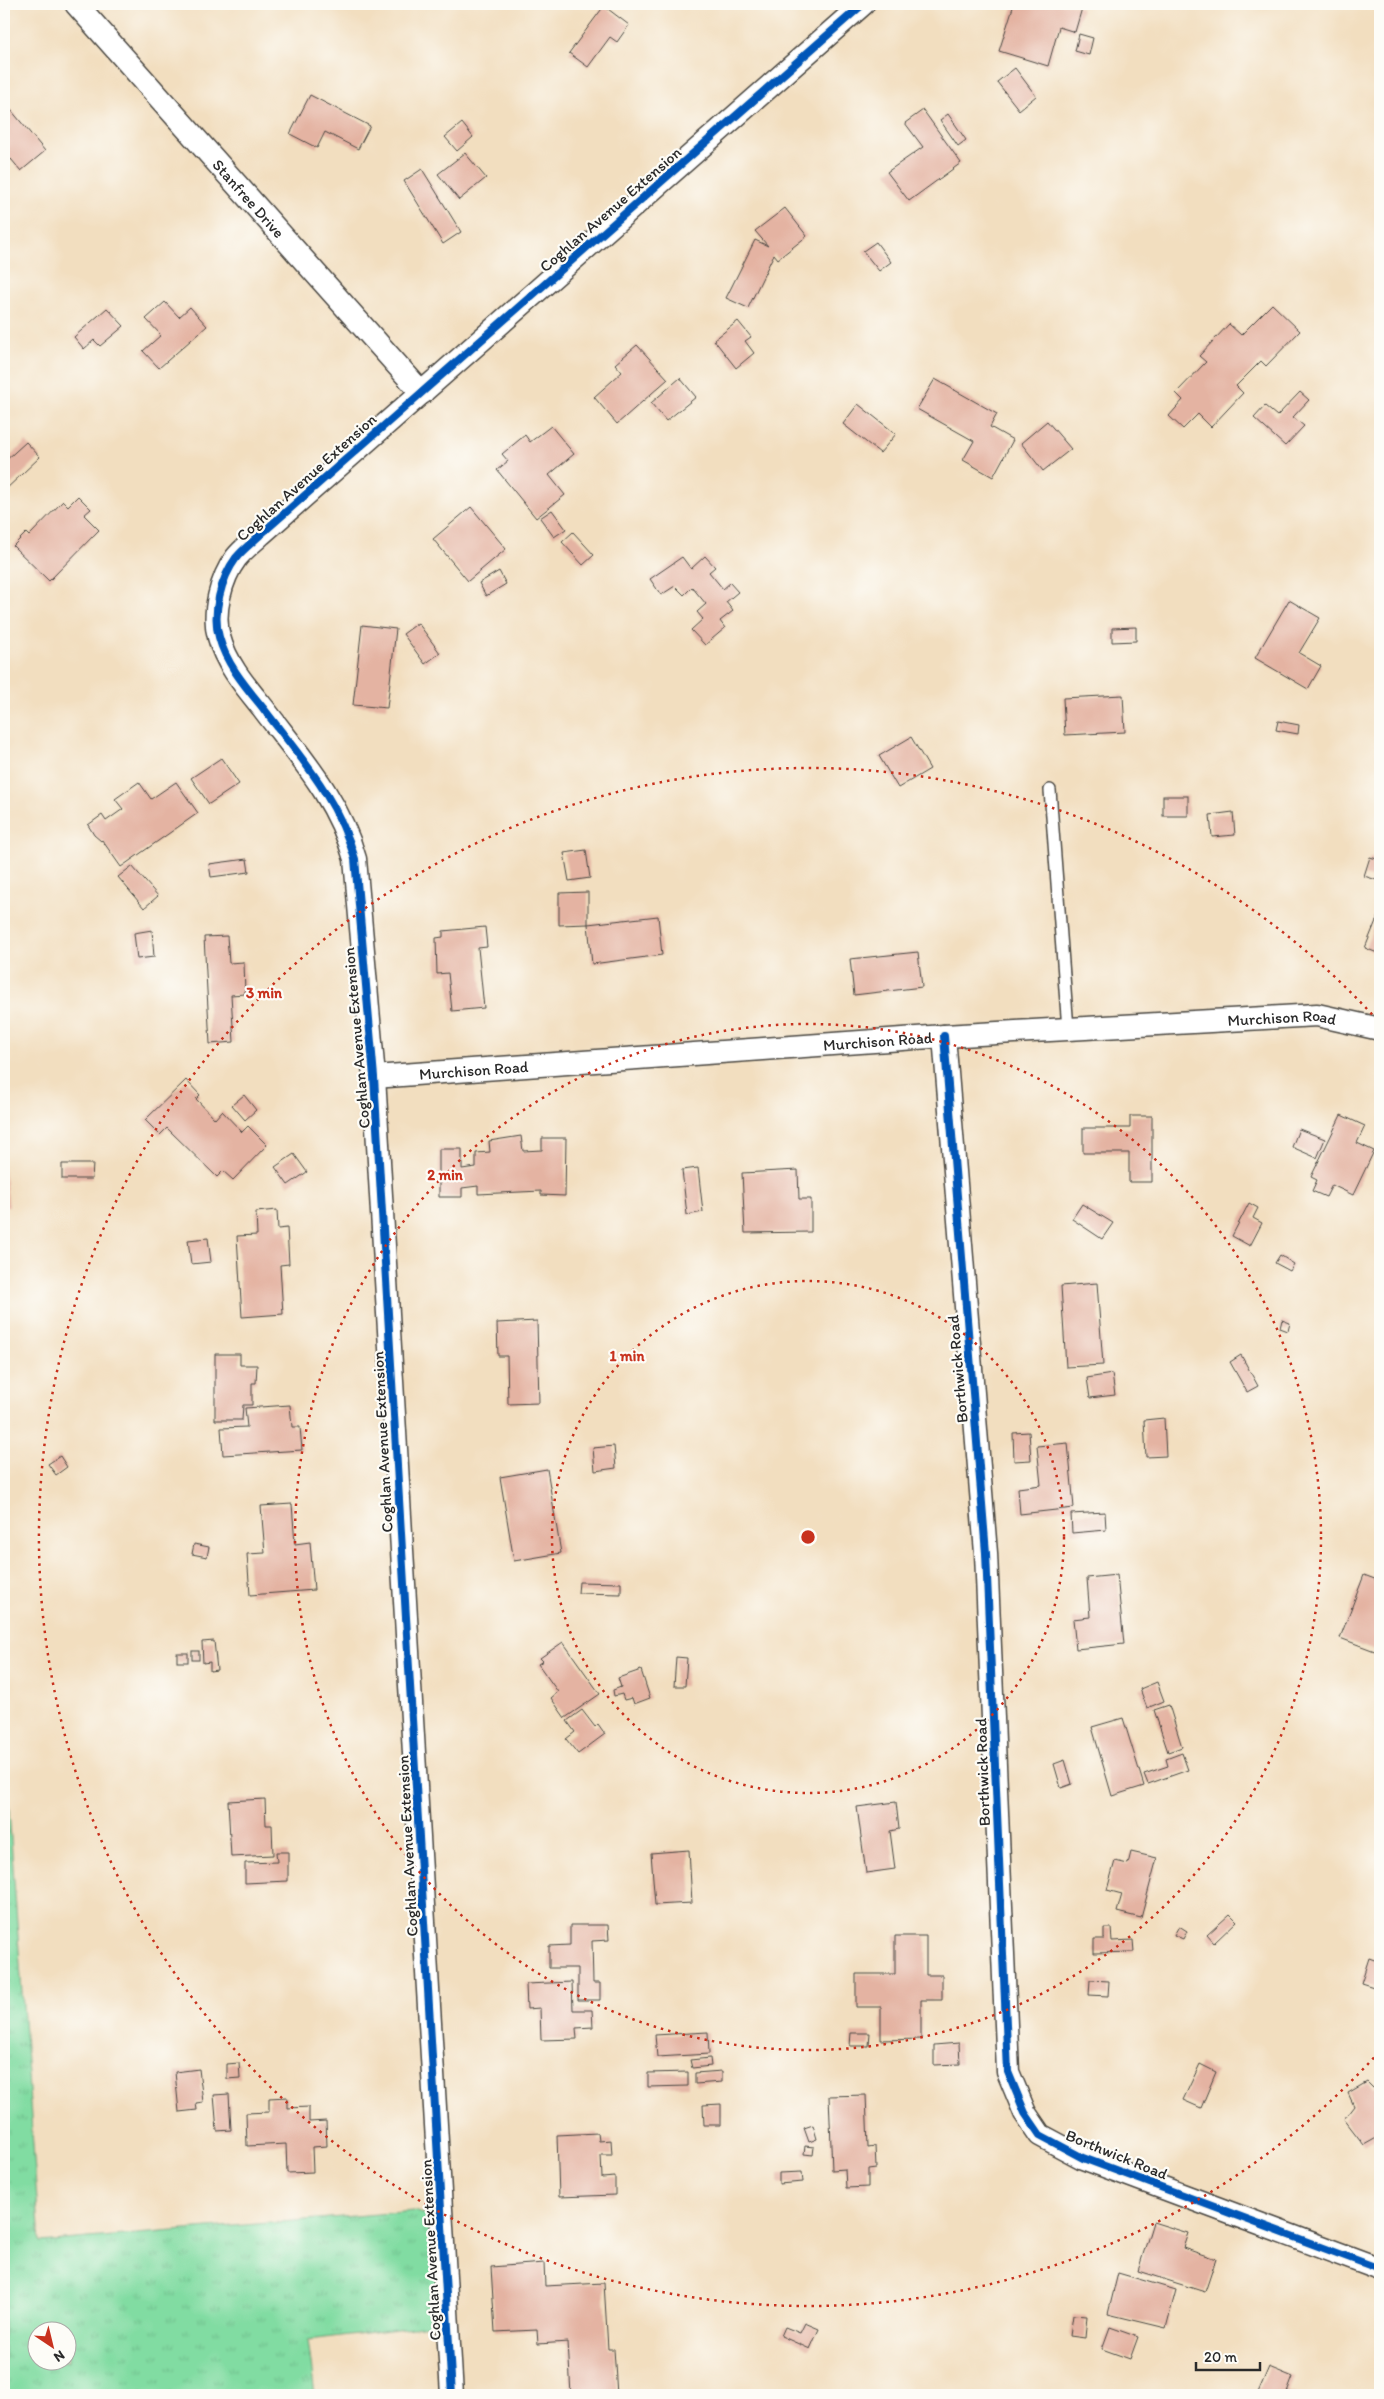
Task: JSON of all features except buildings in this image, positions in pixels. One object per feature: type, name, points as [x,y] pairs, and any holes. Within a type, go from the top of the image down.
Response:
[{"type":"street","name":"Stanfree Drive","points":[[76,4],[422,393]]},
{"type":"street","name":"Coghlan Avenue Extension","points":[[452,2395],[374,1078],[354,859],[347,833],[336,808],[310,770],[233,668],[218,636],[217,609],[222,588],[236,559],[261,534],[863,4]]},
{"type":"street","name":"Murchison Road","points":[[374,1078],[944,1036],[1317,1015],[1380,1029]]},
{"type":"street","name":"Borthwick Road","points":[[944,1036],[986,1553],[1008,2072],[1025,2113],[1040,2135],[1083,2158],[1380,2269]]},
{"type":"lane","points":[[1050,790],[1068,1029]]},
{"type":"green space","points":[[4,1741],[40,2242],[414,2211],[425,2215],[434,2223],[446,2323],[308,2340],[315,2395],[4,2395]]},
{"type":"cycle path","points":[[452,2395],[374,1077],[355,859],[348,837],[328,797],[304,761],[243,683],[226,657],[217,628],[217,607],[226,575],[236,558],[245,549],[863,4]]},
{"type":"cycle path","points":[[944,1036],[986,1553],[1008,2072],[1025,2113],[1040,2135],[1083,2158],[1380,2269]]}]
